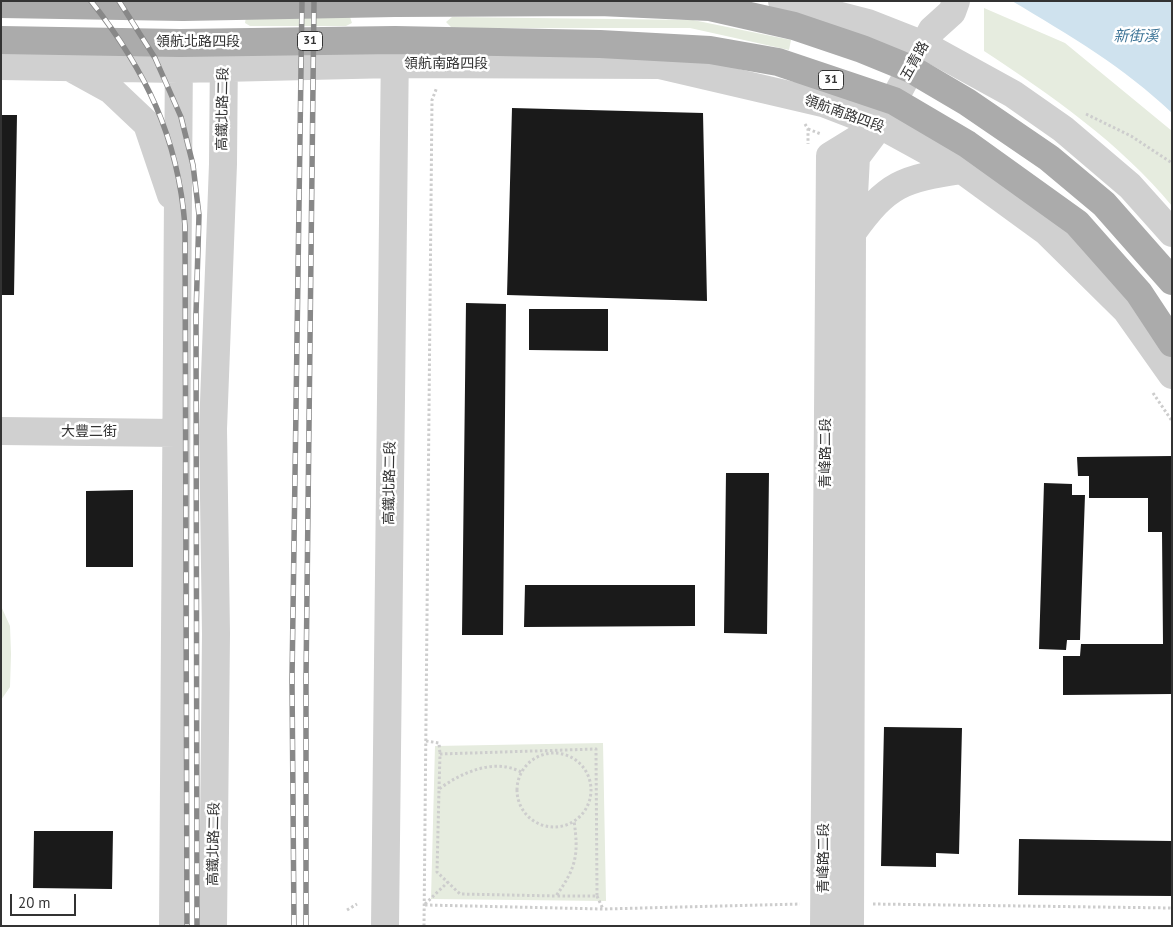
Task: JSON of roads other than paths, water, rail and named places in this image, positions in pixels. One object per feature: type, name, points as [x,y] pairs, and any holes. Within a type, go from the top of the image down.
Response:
[{"type":"main road","points":[[395,2],[395,52]]},
{"type":"main road","points":[[1,4],[600,2],[710,8],[794,26],[862,49],[911,69],[967,102],[1049,158],[1104,204],[1172,281]]},
{"type":"main road","points":[[179,56],[183,4]]},
{"type":"main road","points":[[223,4],[224,55]]},
{"type":"main road","name":"領航北路四段","points":[[1,40],[179,56],[395,52]]},
{"type":"main road","name":"領航南路四段","points":[[395,52],[600,44],[710,50],[778,62],[894,101],[967,144],[1077,223],[1139,293],[1172,343]]},
{"type":"street","points":[[782,1],[868,23],[924,45],[1013,94],[1063,128],[1130,186],[1172,233]]},
{"type":"street","name":"五青路","points":[[880,125],[932,30],[952,12],[956,1]]},
{"type":"street","name":"領航南路四段","points":[[395,52],[660,65],[823,103],[880,125],[962,170],[1047,232],[1126,310],[1161,382]]},
{"type":"street","name":"高鐵北路二段","points":[[385,926],[395,52]]},
{"type":"street","name":"高鐵北路二段","points":[[213,926],[216,634],[213,429],[224,55]]},
{"type":"street","points":[[174,926],[179,56]]},
{"type":"street","name":"領航北路四段","points":[[1,66],[68,66],[179,56]]},
{"type":"street","points":[[68,66],[111,90],[147,124],[179,219]]},
{"type":"street","name":"青峰路二段","points":[[850,926],[852,233],[856,157],[880,125]]},
{"type":"street","name":"青峰路二段","points":[[824,926],[830,156],[880,125]]},
{"type":"street","points":[[852,233],[872,206],[897,185],[922,176],[962,170]]},
{"type":"street","name":"大豐二街","points":[[1,431],[176,433]]},
{"type":"water","name":"新街溪","points":[[1012,1],[1172,1],[1172,113],[1154,96],[1115,66]]},
{"type":"railway","points":[[91,1],[128,53],[156,106],[167,134],[175,163],[185,226],[187,926]]},
{"type":"railway","points":[[119,1],[155,58],[181,117],[193,165],[199,215],[196,314],[197,926]]},
{"type":"railway","points":[[294,926],[292,679],[302,1]]},
{"type":"railway","points":[[306,926],[306,679],[314,1]]}]
